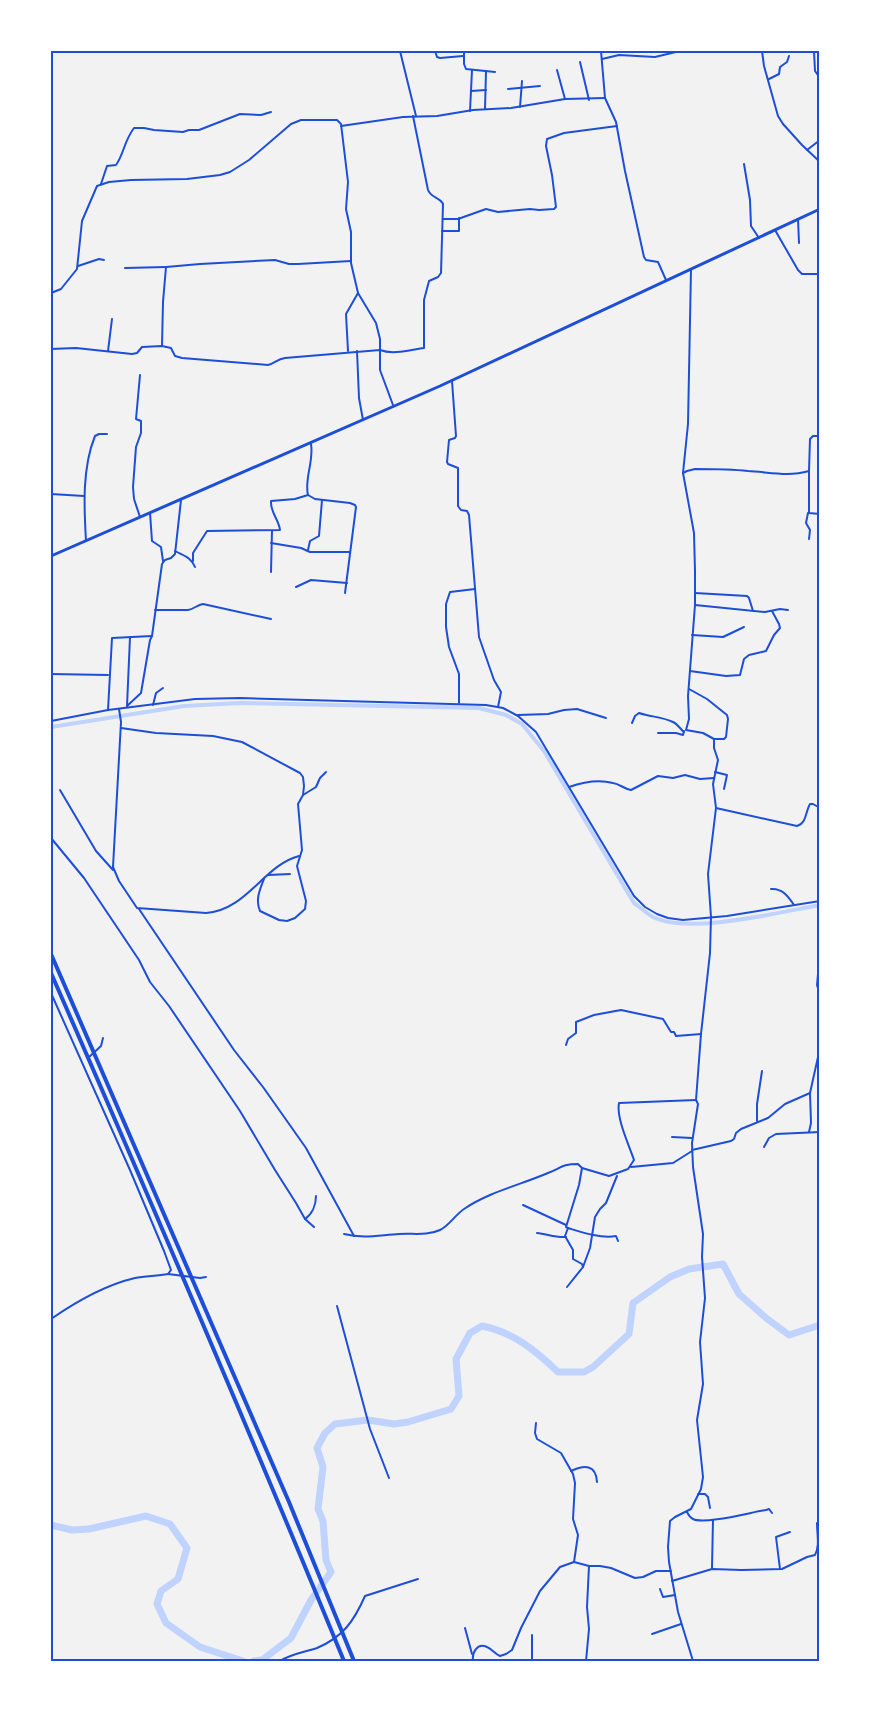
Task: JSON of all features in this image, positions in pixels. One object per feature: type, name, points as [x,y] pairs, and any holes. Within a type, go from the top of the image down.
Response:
[{"type":"highway","points":[[51,954],[289,1503],[354,1661]]},
{"type":"highway","points":[[51,973],[183,1276],[344,1661]]},
{"type":"main road","points":[[51,556],[452,381],[820,209]]},
{"type":"street","points":[[51,349],[76,348],[134,354],[140,347],[162,346],[171,348],[175,356],[182,358],[268,365],[280,358],[357,351],[403,352],[424,348],[426,292],[429,281],[441,273],[443,202],[431,196],[428,190],[415,116],[400,51]]},
{"type":"street","points":[[435,51],[437,57],[440,58],[464,56]]},
{"type":"street","points":[[464,51],[464,67],[495,72]]},
{"type":"street","points":[[602,51],[605,98],[617,126],[644,257],[646,260],[658,262],[666,280]]},
{"type":"street","points":[[602,59],[619,56],[655,57],[680,51]]},
{"type":"street","points":[[762,51],[778,116],[820,162]]},
{"type":"street","points":[[814,51],[814,67],[820,78]]},
{"type":"street","points":[[768,80],[779,74],[780,67],[787,62],[789,56]]},
{"type":"street","points":[[580,62],[589,100]]},
{"type":"street","points":[[470,111],[472,70]]},
{"type":"street","points":[[556,70],[565,99]]},
{"type":"street","points":[[485,110],[486,71]]},
{"type":"street","points":[[520,107],[522,81]]},
{"type":"street","points":[[508,89],[540,86]]},
{"type":"street","points":[[471,91],[486,90]]},
{"type":"street","points":[[341,126],[415,116],[437,116],[520,107],[565,99],[605,98]]},
{"type":"street","points":[[51,293],[62,289],[76,272],[82,221],[94,191],[101,184],[107,166],[116,165],[127,136],[134,129],[183,132],[199,130],[240,114],[261,115],[271,112]]},
{"type":"street","points":[[101,184],[138,179],[220,175],[230,172],[249,160],[284,129],[296,122],[337,120],[341,126],[348,182],[346,209],[351,232],[351,261],[358,293],[376,323],[380,335],[380,370],[394,407]]},
{"type":"street","points":[[443,219],[459,218],[483,209],[498,212],[555,208],[547,139],[564,133],[617,126]]},
{"type":"street","points":[[807,150],[820,140]]},
{"type":"street","points":[[744,165],[750,200],[751,226],[759,238]]},
{"type":"street","points":[[442,231],[459,231],[459,218]]},
{"type":"street","points":[[798,219],[799,243]]},
{"type":"street","points":[[776,230],[798,270],[802,274],[820,274]]},
{"type":"street","points":[[78,266],[99,259],[104,260]]},
{"type":"street","points":[[125,268],[274,260],[289,264],[351,261]]},
{"type":"street","points":[[162,346],[166,267]]},
{"type":"street","points":[[658,733],[683,735],[688,719],[695,593],[694,533],[683,473],[688,424],[691,269]]},
{"type":"street","points":[[349,352],[346,314],[358,293]]},
{"type":"street","points":[[108,351],[112,319]]},
{"type":"street","points":[[357,351],[359,398],[363,420]]},
{"type":"street","points":[[140,375],[136,419],[141,421],[141,427],[136,447],[133,487],[140,517]]},
{"type":"street","points":[[452,381],[456,436],[449,440],[447,462],[458,468],[458,506],[460,510],[469,515],[480,642],[494,680],[501,692],[498,707]]},
{"type":"street","points":[[86,541],[84,496],[92,442],[97,434],[107,434]]},
{"type":"street","points":[[809,539],[810,532],[806,521],[810,511],[810,439],[813,436],[820,436]]},
{"type":"street","points":[[308,495],[306,487],[312,456],[311,444]]},
{"type":"street","points":[[683,473],[695,469],[793,475],[809,471]]},
{"type":"street","points":[[51,494],[84,496]]},
{"type":"street","points":[[195,567],[193,553],[207,531],[280,529],[272,512],[271,501],[295,499],[308,495],[321,500],[356,506],[345,593]]},
{"type":"street","points":[[163,561],[173,556],[175,551],[181,500]]},
{"type":"street","points":[[308,551],[310,541],[320,536],[321,500]]},
{"type":"street","points":[[810,511],[810,514],[820,514]]},
{"type":"street","points":[[126,707],[141,693],[163,561],[161,547],[152,541],[150,513]]},
{"type":"street","points":[[270,572],[272,531]]},
{"type":"street","points":[[272,543],[308,551],[350,552]]},
{"type":"street","points":[[175,551],[193,561]]},
{"type":"street","points":[[296,587],[311,580],[346,583]]},
{"type":"street","points":[[459,703],[459,674],[449,647],[446,604],[448,595],[452,591],[475,589]]},
{"type":"street","points":[[695,593],[747,596],[753,611]]},
{"type":"street","points":[[155,610],[188,610],[203,604],[270,619]]},
{"type":"street","points":[[694,605],[765,612],[788,610]]},
{"type":"street","points":[[690,671],[726,676],[740,675],[744,660],[749,655],[766,651],[774,634],[780,628],[772,611]]},
{"type":"street","points":[[693,635],[723,637],[744,627]]},
{"type":"street","points":[[108,710],[112,638],[152,636]]},
{"type":"street","points":[[126,707],[130,637]]},
{"type":"street","points":[[51,674],[109,675]]},
{"type":"street","points":[[153,705],[156,693],[163,688]]},
{"type":"street","points":[[632,723],[635,716],[639,714],[676,723],[685,731],[703,733],[714,739],[724,739],[727,715],[707,699],[688,689]]},
{"type":"street","points":[[51,721],[126,707],[195,699],[459,703],[498,707],[516,715],[536,732],[634,896],[645,907],[657,914],[676,920],[727,916],[820,901]]},
{"type":"street","points":[[114,871],[122,722],[119,709]]},
{"type":"street","points":[[516,715],[548,714],[577,709],[606,718]]},
{"type":"street","points":[[121,728],[156,733],[213,736],[247,743],[300,772],[304,782],[303,795],[298,804],[302,846],[297,870],[306,904],[303,911],[296,918],[283,921],[260,911],[258,896],[264,879]]},
{"type":"street","points":[[693,1661],[681,1624],[668,1553],[669,1526],[672,1519],[691,1509],[701,1489],[703,1477],[698,1419],[703,1384],[700,1342],[705,1298],[702,1228],[692,1137],[697,1110],[711,926],[708,874],[716,808],[713,788],[718,760],[714,739]]},
{"type":"street","points":[[303,795],[316,787],[319,779],[326,772]]},
{"type":"street","points":[[715,772],[728,775],[724,789]]},
{"type":"street","points":[[569,787],[587,782],[610,782],[631,790],[658,776],[673,778],[684,774],[700,779],[714,778]]},
{"type":"street","points":[[60,790],[96,851],[114,871],[126,893],[234,1050],[306,1148],[354,1236]]},
{"type":"street","points":[[716,808],[797,826],[804,820],[810,804],[820,808]]},
{"type":"street","points":[[51,838],[81,872],[139,960],[150,982],[169,1006],[240,1111],[297,1203],[305,1220],[314,1227]]},
{"type":"street","points":[[139,909],[215,912],[246,895],[284,861],[300,856]]},
{"type":"street","points":[[268,875],[290,874]]},
{"type":"street","points":[[771,889],[778,889],[786,894],[794,906]]},
{"type":"street","points":[[820,952],[818,986],[820,995]]},
{"type":"street","points":[[51,993],[164,1251],[171,1270],[168,1274]]},
{"type":"street","points":[[566,1045],[569,1038],[576,1033],[576,1022],[594,1015],[621,1010],[663,1019],[676,1036],[701,1034]]},
{"type":"street","points":[[88,1058],[101,1046],[103,1038]]},
{"type":"street","points":[[809,1132],[810,1094],[820,1048]]},
{"type":"street","points":[[758,1122],[757,1104],[762,1071]]},
{"type":"street","points":[[344,1234],[354,1236],[433,1233],[443,1229],[460,1212],[504,1189],[548,1174],[565,1164],[578,1164],[582,1168],[605,1176],[617,1174],[631,1167],[673,1163],[692,1150],[731,1141],[738,1131],[771,1116],[785,1104],[810,1094]]},
{"type":"street","points":[[631,1167],[634,1160],[623,1127],[619,1103],[696,1100]]},
{"type":"street","points":[[764,1147],[769,1138],[776,1134],[820,1132]]},
{"type":"street","points":[[672,1137],[692,1137]]},
{"type":"street","points":[[582,1168],[566,1237],[573,1250],[573,1259],[582,1264],[582,1267]]},
{"type":"street","points":[[567,1287],[586,1259],[595,1217],[608,1200],[617,1174]]},
{"type":"street","points":[[305,1220],[310,1216],[316,1196]]},
{"type":"street","points":[[523,1205],[587,1234],[616,1236],[618,1241]]},
{"type":"street","points":[[537,1233],[566,1237]]},
{"type":"street","points":[[51,1319],[109,1286],[136,1278],[168,1274],[206,1277]]},
{"type":"street","points":[[338,1306],[370,1429],[388,1478]]},
{"type":"street","points":[[536,1423],[537,1439],[561,1453],[572,1471],[575,1483],[573,1519],[578,1535],[574,1562]]},
{"type":"street","points":[[820,1462],[818,1487],[820,1491]]},
{"type":"street","points":[[572,1471],[581,1467],[594,1470],[597,1482]]},
{"type":"street","points":[[698,1494],[708,1497],[710,1508]]},
{"type":"street","points":[[687,1512],[694,1519],[713,1520],[769,1509],[772,1513]]},
{"type":"street","points":[[712,1569],[713,1520]]},
{"type":"street","points":[[672,1581],[712,1569],[780,1569],[807,1557],[815,1556],[819,1541],[817,1525],[820,1521]]},
{"type":"street","points":[[780,1569],[776,1538],[778,1535],[790,1532]]},
{"type":"street","points":[[472,1654],[477,1648],[484,1646],[500,1656],[509,1653],[540,1591],[557,1569],[565,1564],[574,1562],[611,1568],[635,1578],[656,1571],[671,1571]]},
{"type":"street","points":[[586,1661],[589,1629],[587,1607],[589,1566]]},
{"type":"street","points":[[280,1661],[319,1647],[342,1632],[356,1617],[365,1596],[418,1579]]},
{"type":"street","points":[[660,1589],[663,1597],[675,1595]]},
{"type":"street","points":[[652,1635],[681,1624]]},
{"type":"street","points":[[465,1628],[473,1661]]},
{"type":"street","points":[[532,1635],[532,1661]]},
{"type":"waterway","points":[[51,727],[184,706],[239,703],[479,708],[506,715],[522,724],[544,751],[634,903],[653,917],[688,924],[711,923],[759,917],[820,905]]},
{"type":"waterway","points":[[254,1661],[262,1660],[291,1638],[311,1600],[331,1572],[326,1560],[323,1521],[318,1509],[323,1467],[317,1448],[325,1433],[335,1424],[368,1420],[394,1424],[451,1409],[459,1396],[456,1359],[470,1333],[482,1326],[493,1329],[514,1337],[541,1356],[558,1372],[584,1372],[593,1367],[629,1334],[633,1303],[670,1277],[689,1269],[723,1264],[739,1294],[789,1335],[820,1325]]},
{"type":"waterway","points":[[51,1525],[72,1530],[89,1529],[146,1516],[170,1524],[187,1548],[178,1579],[161,1591],[157,1604],[166,1623],[200,1647],[243,1661]]}]
